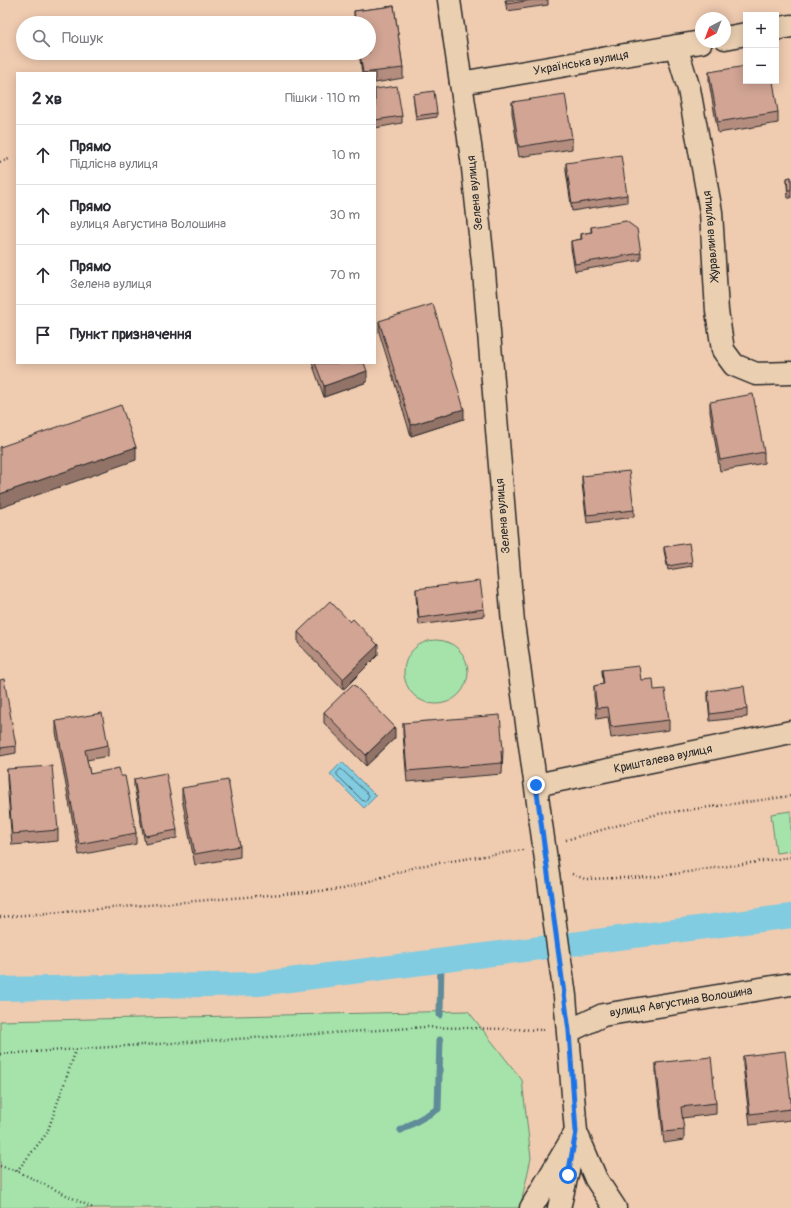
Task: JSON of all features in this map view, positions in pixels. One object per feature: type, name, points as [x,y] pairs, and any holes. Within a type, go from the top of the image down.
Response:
[{"type":"street","name":"Зелена вулиця","points":[[449,0],[461,83],[484,272],[513,623],[536,785],[544,856],[554,912],[569,1031]]},
{"type":"street","points":[[779,28],[791,26]]},
{"type":"street","points":[[731,37],[743,35]]},
{"type":"street","name":"Українська вулиця","points":[[461,83],[695,43]]},
{"type":"street","name":"Журавлина вулиця","points":[[676,46],[689,89],[711,212],[717,311],[723,350],[734,365],[756,374],[791,374]]},
{"type":"street","name":"Кришталева вулиця","points":[[536,785],[791,732]]},
{"type":"street","name":"вулиця Августина Волошина","points":[[569,1031],[603,1015],[791,984]]},
{"type":"street","points":[[559,1208],[576,1132],[569,1031]]},
{"type":"street","points":[[531,1208],[576,1132]]},
{"type":"street","points":[[576,1132],[596,1179],[615,1208]]},
{"type":"path","points":[[0,162],[9,159]]},
{"type":"path","points":[[0,918],[344,889],[419,866],[544,856],[658,814],[791,796]]},
{"type":"path","points":[[544,856],[585,879],[653,877],[791,858]]},
{"type":"path","points":[[0,1054],[426,1027],[569,1031]]},
{"type":"path","points":[[17,1170],[48,1133],[76,1050]]},
{"type":"path","points":[[0,1166],[17,1170],[93,1208]]},
{"type":"green space","points":[[436,640],[448,643],[459,649],[465,660],[468,672],[465,684],[459,695],[448,701],[436,704],[424,701],[413,695],[407,684],[404,672],[407,660],[413,649],[424,643]]},
{"type":"green space","points":[[791,811],[791,851],[776,853],[771,814]]},
{"type":"green space","points":[[468,1011],[522,1080],[531,1158],[520,1208],[0,1208],[0,1021]]},
{"type":"water","points":[[342,762],[376,796],[364,808],[330,774]]},
{"type":"building","points":[[506,0],[532,0],[507,4]]},
{"type":"building","points":[[394,6],[403,68],[363,72],[361,60],[376,60],[376,16],[355,16],[354,11]]},
{"type":"building","points":[[743,66],[743,84],[773,84],[778,112],[718,122],[709,72]]},
{"type":"building","points":[[397,86],[402,116],[376,120],[376,89]]},
{"type":"building","points":[[434,91],[437,113],[416,116],[413,94]]},
{"type":"building","points":[[565,94],[572,138],[519,147],[512,102]]},
{"type":"building","points":[[621,155],[627,195],[572,204],[566,163]]},
{"type":"building","points":[[791,177],[791,190],[788,190],[787,178]]},
{"type":"building","points":[[626,221],[637,229],[641,253],[575,264],[571,241],[582,239],[581,234],[592,232],[591,227]]},
{"type":"building","points":[[433,304],[464,409],[411,425],[379,321]]},
{"type":"building","points":[[315,364],[364,364],[367,371],[324,386]]},
{"type":"building","points":[[753,394],[764,452],[720,460],[710,402]]},
{"type":"building","points":[[121,405],[136,447],[0,494],[0,447]]},
{"type":"building","points":[[629,471],[634,510],[587,515],[582,476]]},
{"type":"building","points":[[689,543],[692,562],[668,566],[664,547]]},
{"type":"building","points":[[480,581],[484,609],[419,618],[416,589]]},
{"type":"building","points":[[330,601],[350,622],[353,619],[378,645],[343,679],[298,632]]},
{"type":"building","points":[[639,666],[641,680],[653,679],[654,690],[665,689],[669,720],[611,727],[608,707],[597,708],[594,686],[604,684],[602,670]]},
{"type":"building","points":[[4,679],[16,746],[0,748],[0,680]]},
{"type":"building","points":[[353,684],[395,727],[366,755],[324,712]]},
{"type":"building","points":[[744,686],[747,709],[710,714],[708,691]]},
{"type":"building","points":[[102,713],[108,745],[85,750],[90,774],[119,768],[121,776],[125,776],[136,833],[79,844],[56,721]]},
{"type":"building","points":[[500,715],[503,750],[501,751],[502,763],[407,771],[403,723]]},
{"type":"building","points":[[52,766],[58,830],[12,834],[7,769]]},
{"type":"building","points":[[166,773],[177,830],[145,836],[134,779]]},
{"type":"building","points":[[228,780],[240,846],[195,854],[182,788]]},
{"type":"building","points":[[785,1051],[791,1109],[750,1114],[743,1056]]},
{"type":"building","points":[[711,1057],[716,1103],[681,1107],[684,1130],[664,1132],[656,1063]]},
{"type":"waterway","points":[[0,989],[258,984],[791,916]]},
{"type":"waterway","points":[[440,1015],[441,961]]},
{"type":"waterway","points":[[401,1130],[438,1109],[440,1040]]},
{"type":"route","points":[[536,785],[543,847],[554,912],[569,1031],[576,1132],[568,1175]]}]
